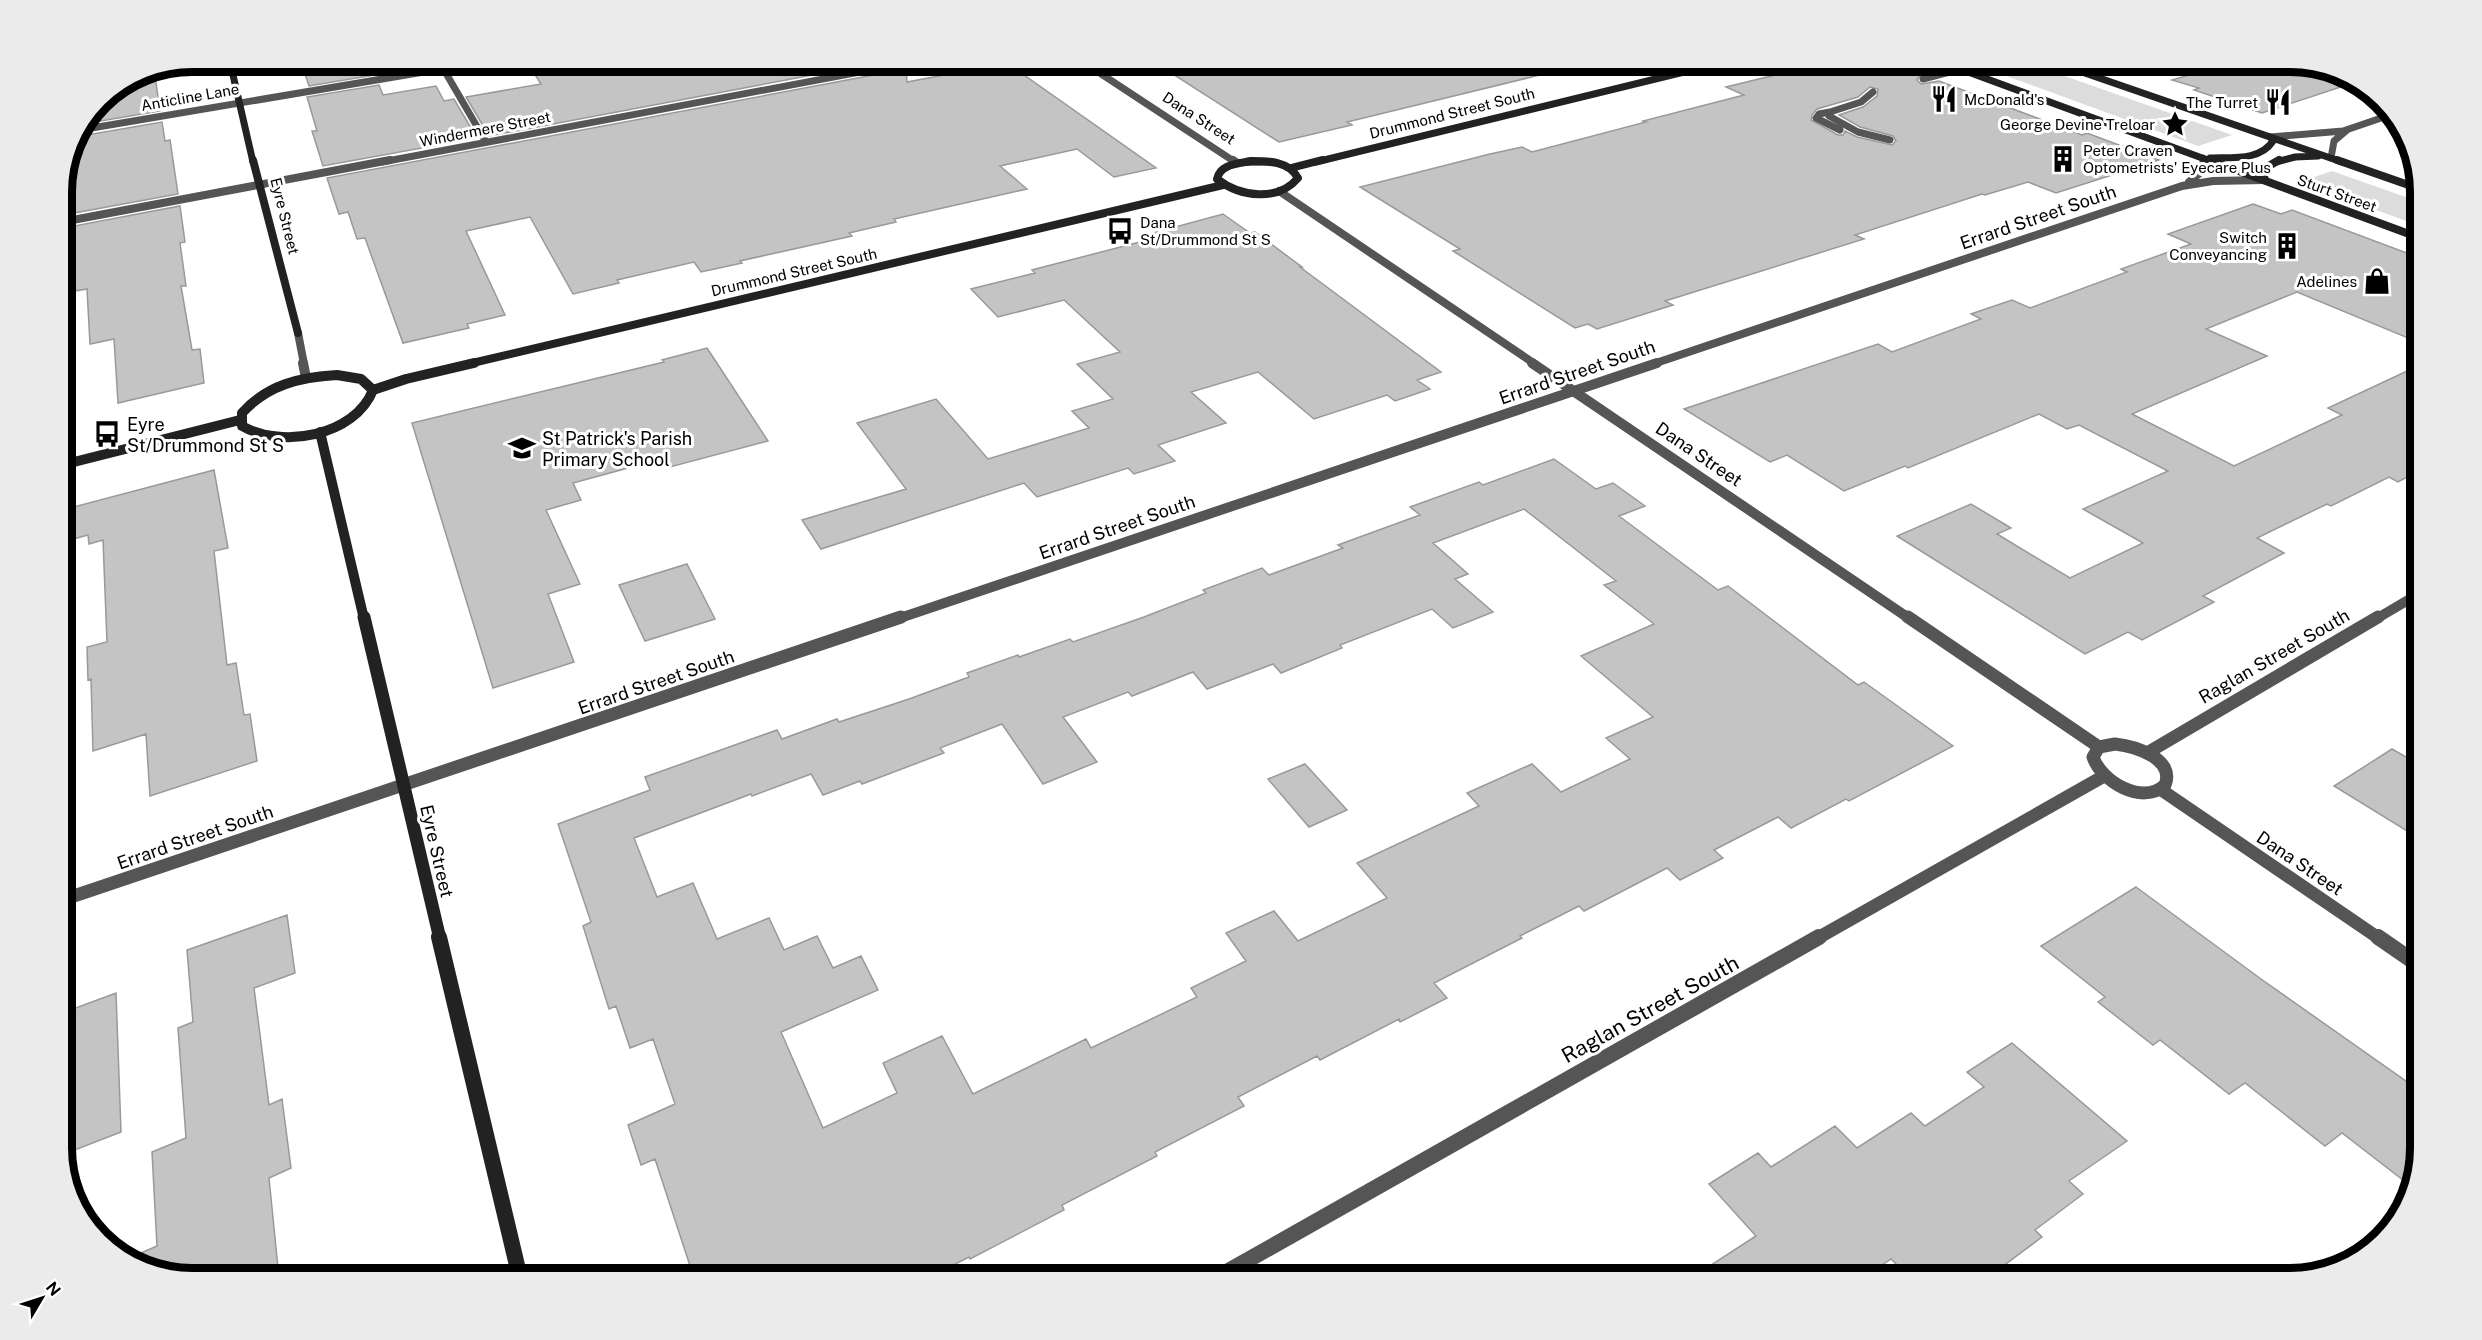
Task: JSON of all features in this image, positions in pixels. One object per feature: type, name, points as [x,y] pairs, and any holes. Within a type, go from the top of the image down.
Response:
[{"type":"main road","name":"Eyre Street","points":[[232,72],[298,333]]},
{"type":"main road","name":"Drummond Street South","points":[[1291,168],[1684,72]]},
{"type":"main road","name":"Sturt Street","points":[[1968,72],[2410,234]]},
{"type":"main road","name":"Sturt Street","points":[[2082,72],[2410,186]]},
{"type":"main road","points":[[2203,158],[2252,155],[2271,146],[2273,141],[2270,137]]},
{"type":"main road","points":[[2265,180],[2264,170],[2280,161],[2302,157],[2331,158]]},
{"type":"main road","points":[[1266,161],[1291,168],[1298,178],[1288,188],[1279,191],[1248,193],[1223,185],[1217,179],[1218,173],[1225,167],[1237,163],[1266,161]]},
{"type":"main road","name":"Drummond Street South","points":[[373,390],[406,379],[1223,185]]},
{"type":"main road","points":[[337,375],[355,377],[367,382],[373,390],[372,399],[366,408],[354,417],[320,432],[286,438],[271,438],[248,432],[242,426],[240,420],[242,413],[255,399],[277,387],[306,378],[337,375]]},
{"type":"main road","points":[[72,462],[240,420]]},
{"type":"main road","name":"Eyre Street","points":[[320,432],[518,1268]]},
{"type":"street","name":"Anticline Lane","points":[[91,128],[403,72]]},
{"type":"street","points":[[445,72],[486,142]]},
{"type":"street","name":"Windermere Street","points":[[72,220],[857,72]]},
{"type":"street","name":"Dana Street","points":[[1098,72],[1237,163]]},
{"type":"street","points":[[1923,79],[1949,72]]},
{"type":"street","points":[[1830,112],[1829,116],[1837,123],[1870,136],[1890,140],[1878,142],[1861,139],[1816,118],[1819,114],[1861,102],[1874,92]]},
{"type":"street","points":[[2331,158],[2331,147],[2337,137],[2351,129],[2383,117]]},
{"type":"street","points":[[2270,137],[2351,129]]},
{"type":"street","name":"Errard Street South","points":[[2182,186],[2202,172],[2205,167],[2203,158]]},
{"type":"street","name":"Errard Street South","points":[[72,897],[2182,186],[2213,181],[2265,180]]},
{"type":"street","name":"Dana Street","points":[[1279,191],[2099,747]]},
{"type":"street","name":"Eyre Street","points":[[298,333],[306,378]]},
{"type":"street","name":"Raglan Street South","points":[[2147,753],[2410,599]]},
{"type":"street","points":[[2115,744],[2126,745],[2147,753],[2164,768],[2167,776],[2166,783],[2160,789],[2139,791],[2115,783],[2104,776],[2094,763],[2093,757],[2099,747],[2115,744]]},
{"type":"street","name":"Raglan Street South","points":[[1234,1268],[2104,776]]},
{"type":"street","name":"Dana Street","points":[[2160,789],[2410,959]]},
{"type":"shaded area","points":[[1995,72],[2053,72],[2232,135],[2198,146]]},
{"type":"shaded area","points":[[2332,171],[2410,198],[2410,222],[2299,182]]},
{"type":"building","points":[[304,72],[374,72],[375,75],[309,86]]},
{"type":"building","points":[[533,72],[829,72],[489,136],[466,97],[541,84]]},
{"type":"building","points":[[890,72],[906,72],[907,82],[960,72],[1020,72],[1156,168],[1114,177],[1077,149],[1000,166],[1027,189],[894,219],[896,222],[849,233],[852,236],[740,261],[742,263],[701,272],[694,262],[617,280],[619,283],[573,294],[530,217],[466,231],[505,315],[467,324],[469,328],[403,343],[365,238],[357,239],[348,212],[339,214],[327,178]]},
{"type":"building","points":[[1170,72],[1544,72],[1544,74],[1347,122],[1352,125],[1279,142]]},
{"type":"building","points":[[1788,72],[1916,72],[1921,74],[1917,80],[1921,84],[1939,81],[2082,135],[2087,133],[2159,160],[2056,193],[2028,182],[1982,194],[1855,235],[1864,239],[1665,301],[1673,305],[1597,329],[1588,324],[1575,328],[1453,251],[1460,249],[1360,187],[1522,147],[1532,152],[1744,95],[1726,87]],"holes":[[[1870,87],[1878,89],[1877,96],[1863,107],[1839,115],[1860,127],[1893,136],[1896,141],[1892,145],[1857,137],[1845,131],[1843,135],[1838,135],[1811,120],[1817,109],[1858,97]]]},
{"type":"building","points":[[2199,72],[2298,72],[2329,78],[2346,85],[2262,113],[2194,90],[2199,88],[2172,80]]},
{"type":"building","points":[[155,77],[160,111],[95,122],[107,107],[125,92]]},
{"type":"building","points":[[379,85],[383,95],[436,86],[444,101],[454,99],[477,138],[323,166],[312,131],[317,131],[307,97]]},
{"type":"building","points":[[162,122],[165,141],[170,140],[178,194],[74,213],[73,176],[86,135]]},
{"type":"building","points":[[2253,204],[2281,214],[2292,210],[2410,254],[2410,339],[2297,292],[2206,329],[2267,356],[2132,414],[2234,466],[2342,415],[2328,408],[2410,370],[2410,475],[2398,482],[2389,477],[2331,506],[2327,504],[2257,538],[2284,553],[2203,596],[2214,602],[2142,640],[2128,632],[2085,654],[1897,536],[1971,504],[2011,528],[1997,534],[2070,578],[2143,543],[2083,509],[2168,471],[2079,425],[2067,429],[2039,414],[1908,468],[1905,466],[1844,491],[1787,455],[1770,462],[1684,409],[1878,344],[1892,352],[1981,319],[1971,314],[2012,300],[2030,308],[2127,272],[2121,269],[2191,244],[2168,234]]},
{"type":"building","points":[[180,206],[185,242],[180,243],[186,286],[181,286],[192,350],[200,349],[204,383],[118,403],[114,339],[90,344],[87,289],[75,291],[74,226]]},
{"type":"building","points":[[1223,214],[1250,233],[1255,232],[1441,372],[1417,380],[1430,389],[1395,401],[1387,395],[1314,419],[1258,372],[1191,392],[1226,423],[1158,445],[1175,461],[1134,474],[1128,468],[1037,497],[1024,483],[821,549],[802,520],[906,489],[857,423],[936,399],[988,459],[1089,428],[1072,411],[1113,399],[1077,364],[1120,352],[1064,300],[998,317],[971,289],[1035,273],[1032,270],[1159,237],[1153,233]]},
{"type":"building","points":[[707,348],[768,441],[670,467],[665,458],[573,483],[581,500],[546,510],[580,584],[548,594],[574,662],[493,688],[412,423],[664,362],[662,360]]},
{"type":"building","points":[[1554,459],[1596,489],[1613,483],[1645,506],[1619,516],[1718,590],[1728,586],[1858,685],[1864,682],[1953,746],[1849,801],[1846,799],[1791,828],[1778,817],[1714,850],[1723,858],[1680,880],[1667,868],[1584,911],[1579,906],[1520,936],[1522,938],[1434,983],[1447,998],[1400,1022],[1399,1019],[1320,1060],[1317,1056],[1238,1097],[1244,1106],[1155,1152],[1157,1156],[1062,1205],[1064,1210],[970,1259],[969,1257],[948,1268],[691,1268],[655,1159],[641,1165],[628,1125],[675,1104],[653,1039],[630,1048],[616,1006],[609,1009],[583,926],[591,922],[558,824],[650,790],[645,777],[777,730],[782,739],[837,719],[839,722],[969,677],[967,673],[1018,655],[1019,657],[1070,639],[1073,642],[1144,617],[1206,593],[1203,590],[1262,568],[1269,575],[1343,548],[1338,545],[1420,515],[1410,507],[1479,482],[1483,485]],"holes":[[[1524,509],[1616,581],[1604,585],[1654,624],[1581,656],[1653,717],[1606,738],[1630,759],[1561,792],[1532,764],[1467,793],[1479,806],[1357,863],[1387,898],[1298,941],[1274,911],[1226,933],[1246,961],[1191,988],[1197,997],[1091,1048],[1086,1039],[973,1094],[942,1036],[883,1063],[897,1093],[823,1128],[781,1032],[878,990],[861,956],[833,968],[817,936],[784,950],[769,918],[717,939],[693,883],[657,897],[634,838],[811,774],[823,795],[860,781],[862,784],[944,753],[940,748],[1002,724],[1043,784],[1097,762],[1063,717],[1128,692],[1132,696],[1193,672],[1207,689],[1273,664],[1281,673],[1342,648],[1340,645],[1432,609],[1453,628],[1493,612],[1455,579],[1468,574],[1433,543]]]},
{"type":"building","points":[[214,470],[228,548],[214,551],[227,665],[236,663],[244,715],[250,714],[257,761],[150,796],[146,734],[93,751],[91,679],[88,680],[87,647],[107,642],[103,540],[89,544],[88,535],[72,539],[72,507]]},
{"type":"building","points":[[687,564],[715,619],[645,641],[619,585]]},
{"type":"building","points":[[2392,749],[2410,759],[2410,833],[2334,786]]},
{"type":"building","points":[[1305,764],[1347,810],[1309,827],[1268,779]]},
{"type":"building","points":[[2136,887],[2410,1084],[2410,1148],[2405,1182],[2342,1133],[2325,1146],[2245,1083],[2229,1094],[2160,1040],[2153,1045],[2098,1002],[2105,997],[2041,946]]},
{"type":"building","points":[[287,915],[295,973],[254,988],[269,1105],[282,1099],[291,1168],[269,1178],[278,1268],[176,1267],[153,1262],[137,1255],[157,1246],[152,1152],[186,1138],[178,1028],[193,1022],[187,950]]},
{"type":"building","points":[[116,993],[121,1132],[72,1151],[72,1009]]},
{"type":"building","points":[[2012,1043],[2127,1141],[2069,1181],[2083,1194],[2035,1230],[2042,1237],[2000,1268],[1900,1268],[1891,1259],[1878,1268],[1706,1268],[1756,1236],[1709,1184],[1758,1153],[1771,1167],[1835,1126],[1857,1148],[1911,1113],[1925,1126],[1984,1087],[1967,1072]]},
{"type":"place","name":"McDonald's","points":[[1944,99]]},
{"type":"place","name":"The Turret","points":[[2278,102]]},
{"type":"place","name":"George Devine Treloar","points":[[2175,124]]},
{"type":"place","name":"Peter Craven Optometrists' Eyecare Plus","points":[[2063,159]]},
{"type":"place","name":"Dana St/Drummond St S","points":[[1120,231]]},
{"type":"place","name":"Switch Conveyancing","points":[[2287,246]]},
{"type":"place","name":"Adelines","points":[[2377,281]]},
{"type":"place","name":"Eyre St/Drummond St S","points":[[107,434]]},
{"type":"place","name":"St Patrick's Parish Primary School","points":[[522,448]]}]
